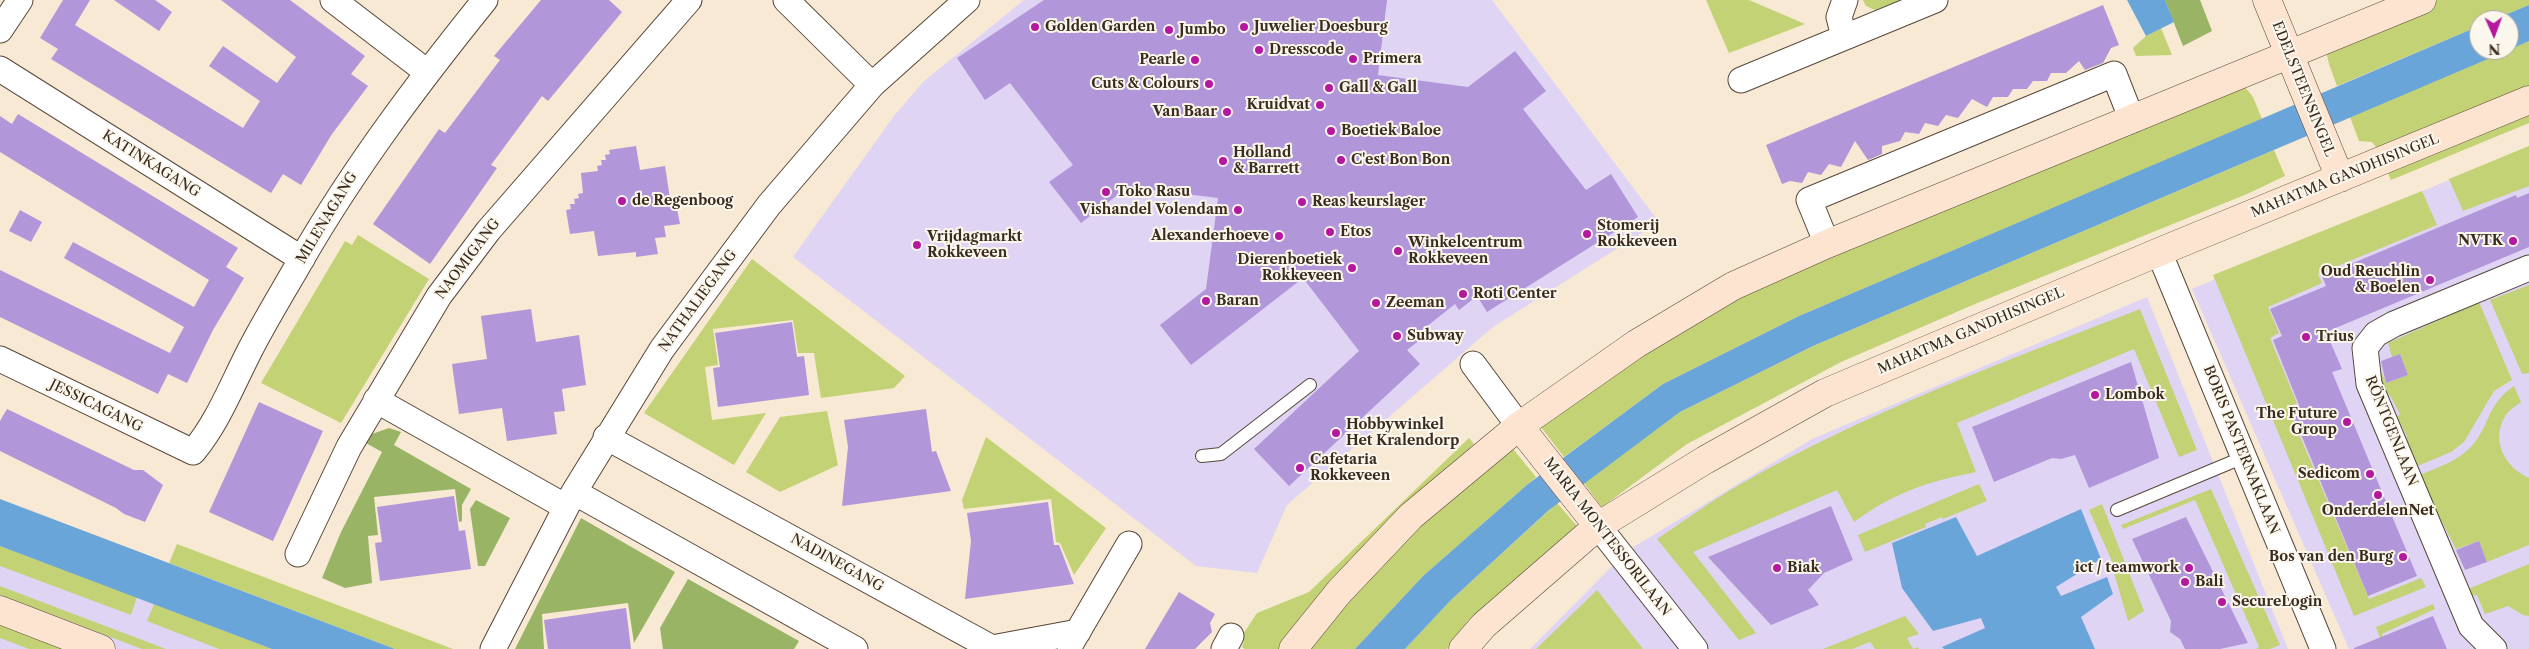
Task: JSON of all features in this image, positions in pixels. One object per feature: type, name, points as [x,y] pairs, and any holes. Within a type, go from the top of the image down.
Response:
[{"type":"street","points":[[0,30],[20,0]]},
{"type":"street","points":[[333,0],[427,72]]},
{"type":"street","name":"MILENAGANG","points":[[193,452],[210,431],[251,348],[302,259],[364,158],[427,72],[485,0]]},
{"type":"street","name":"NAOMIGANG","points":[[298,554],[349,447],[439,296],[488,231],[689,0]]},
{"type":"street","points":[[786,0],[872,86]]},
{"type":"street","name":"NATHALIEGANG","points":[[493,649],[570,499],[606,437],[662,349],[769,205],[872,86],[967,0]]},
{"type":"street","points":[[1844,37],[1839,17],[1845,0]]},
{"type":"street","points":[[1741,80],[1935,0]]},
{"type":"street","name":"EDELSTEENSINGEL","points":[[2267,0],[2340,178]]},
{"type":"street","points":[[1293,649],[1339,592],[1411,516],[1519,426],[1636,344],[1725,291],[1827,244],[2422,0]]},
{"type":"street","name":"KATINKAGANG","points":[[0,69],[302,259]]},
{"type":"street","points":[[1827,244],[1809,200],[2114,74],[2132,120]]},
{"type":"street","name":"MAHATMA GANDHISINGEL","points":[[1463,649],[1484,624],[1598,526],[1704,460],[1825,393],[2159,252],[2529,100]]},
{"type":"street","name":"BORIS PASTERNAKLAAN","points":[[2159,252],[2323,649]]},
{"type":"street","name":"RÖNTGENLAAN","points":[[2494,649],[2471,626],[2369,384],[2365,348],[2376,334],[2394,324],[2529,268]]},
{"type":"street","name":"JESSICAGANG","points":[[0,359],[193,452]]},
{"type":"street","points":[[1473,364],[1519,426]]},
{"type":"street","points":[[376,400],[570,499],[855,649]]},
{"type":"street","name":"MARIA MONTESSORILAAN","points":[[1519,426],[1695,649]]},
{"type":"street","name":"NADINEGANG","points":[[606,437],[992,648],[1072,640],[1129,544]]},
{"type":"street","points":[[0,610],[101,649]]},
{"type":"lane","points":[[1202,456],[1221,454],[1310,385]]},
{"type":"lane","points":[[2116,510],[2244,457]]},
{"type":"shaded area","points":[[1024,0],[1492,0],[1659,222],[1493,327],[1287,505],[1257,573],[1196,566],[793,257],[894,116],[923,82]]},
{"type":"shaded area","points":[[2529,146],[2529,649],[2349,649],[2192,289]]},
{"type":"shaded area","points":[[2147,297],[2288,649],[1530,649],[1627,551],[1812,439]]},
{"type":"shaded area","points":[[0,521],[333,649],[0,649]]},
{"type":"green space","points":[[1706,0],[1749,0],[1805,24],[1729,53]]},
{"type":"green space","points":[[1863,0],[1901,0],[1875,10],[1866,6]]},
{"type":"green space","points":[[2165,0],[2200,0],[2212,31],[2183,46]]},
{"type":"green space","points":[[2438,0],[2529,0],[2529,5],[2517,10],[2469,10],[2469,30],[2337,86],[2325,46]]},
{"type":"green space","points":[[2161,28],[2172,55],[2136,56],[2133,48],[2146,36]]},
{"type":"green space","points":[[2529,41],[2529,88],[2379,151],[2372,142],[2359,141],[2350,117],[2484,60],[2519,60],[2519,45]]},
{"type":"green space","points":[[2240,81],[2253,97],[2262,119],[1799,316],[1663,384],[1564,457],[1537,422],[1640,349],[1779,274]]},
{"type":"green space","points":[[2529,108],[2529,123],[2391,180],[2385,166]]},
{"type":"green space","points":[[2529,146],[2529,186],[2463,211],[2449,179]]},
{"type":"green space","points":[[2274,150],[2285,176],[2247,194],[1975,304],[1841,362],[1687,444],[1602,507],[1584,483],[1680,412],[1813,346]]},
{"type":"green space","points":[[2422,191],[2437,225],[2318,274],[2322,283],[2268,307],[2279,333],[2270,338],[2297,403],[2288,408],[2369,599],[2421,578],[2426,587],[2354,616],[2213,275]]},
{"type":"green space","points":[[358,235],[429,279],[341,423],[261,383],[345,241],[352,245]]},
{"type":"green space","points":[[752,259],[905,376],[894,388],[821,398],[814,353],[798,353],[793,320],[713,329],[718,365],[705,367],[712,420],[766,413],[734,465],[644,413]]},
{"type":"green space","points":[[2529,285],[2529,373],[2522,374],[2490,300]]},
{"type":"green space","points":[[2479,302],[2512,380],[2494,391],[2464,442],[2451,452],[2415,467],[2405,440],[2407,436],[2397,417],[2400,414],[2391,397],[2379,384],[2378,363],[2386,383],[2408,375],[2400,354],[2392,357],[2388,343]]},
{"type":"green space","points":[[2140,309],[2197,450],[2179,457],[2134,349],[1957,423],[1976,472],[1927,484],[1912,490],[1883,503],[1854,522],[1837,490],[1693,552],[1756,633],[1739,640],[1657,539],[1739,485],[1836,434],[1936,390]]},
{"type":"green space","points":[[2514,386],[2521,402],[2506,415],[2499,433],[2502,451],[2507,460],[2520,473],[2529,478],[2529,545],[2487,562],[2479,541],[2456,549],[2438,514],[2433,511],[2418,476],[2457,458],[2470,448],[2480,434],[2494,406]]},
{"type":"green space","points":[[827,411],[838,465],[780,492],[746,472],[780,417]]},
{"type":"green space","points":[[389,428],[401,432],[394,445],[471,489],[462,505],[462,521],[459,522],[455,489],[374,497],[378,535],[368,536],[372,583],[345,588],[322,578],[341,532],[382,452],[366,443],[372,434]]},
{"type":"green space","points":[[986,437],[1106,528],[1074,575],[1060,543],[1056,542],[1051,499],[964,509],[962,500]]},
{"type":"green space","points":[[1469,438],[1474,444],[1390,520],[1282,649],[1245,649],[1242,647],[1244,642],[1240,639],[1257,613],[1309,592]]},
{"type":"green space","points":[[1509,444],[1536,477],[1423,576],[1355,649],[1307,649],[1431,511]]},
{"type":"green space","points":[[1979,484],[1987,501],[1943,519],[1942,517],[1925,524],[1926,527],[1865,552],[1858,535]]},
{"type":"green space","points":[[2211,489],[2280,645],[2270,649],[2256,649],[2259,647],[2195,500],[2123,529],[2121,525]]},
{"type":"green space","points":[[476,500],[510,518],[485,566],[478,566],[470,509]]},
{"type":"green space","points":[[1557,503],[1577,526],[1468,621],[1447,649],[1405,649],[1451,600]]},
{"type":"green space","points":[[2102,504],[2144,611],[2128,621],[2114,573],[2117,572],[2089,510]]},
{"type":"green space","points":[[581,518],[675,572],[634,643],[628,603],[542,614],[544,649],[515,649]]},
{"type":"green space","points":[[177,544],[453,649],[395,649],[169,563]]},
{"type":"green space","points":[[0,546],[137,597],[131,615],[0,566]]},
{"type":"green space","points":[[2529,564],[2529,616],[2523,615],[2508,606],[2485,614],[2477,595],[2471,596],[2468,589]]},
{"type":"green space","points":[[688,579],[799,641],[794,649],[663,649],[660,628]]},
{"type":"green space","points":[[0,586],[166,649],[142,649],[0,595]]},
{"type":"green space","points":[[1597,590],[1643,649],[1536,649]]},
{"type":"green space","points":[[154,604],[272,649],[219,649],[147,621]]},
{"type":"green space","points":[[2433,604],[2435,609],[2382,634],[2388,649],[2369,649],[2382,644],[2376,627]]},
{"type":"green space","points":[[1905,616],[1919,634],[1907,638],[1913,649],[1875,649],[1870,642],[1852,649],[1823,649]]},
{"type":"green space","points":[[0,624],[66,649],[29,649],[0,638]]},
{"type":"water","points":[[2127,0],[2165,0],[2174,22],[2146,36]]},
{"type":"water","points":[[2529,5],[2529,41],[2519,46],[2519,10],[2517,10]]},
{"type":"water","points":[[2469,30],[2469,60],[2485,60],[1813,346],[1680,412],[1549,510],[1451,600],[1405,649],[1355,649],[1423,576],[1528,484],[1663,384],[1799,316]]},
{"type":"water","points":[[0,499],[395,649],[272,649],[0,546]]},
{"type":"water","points":[[2081,509],[2101,559],[2056,587],[2061,596],[2107,577],[2113,594],[2081,617],[2095,649],[1944,649],[1942,647],[1985,628],[1981,618],[1933,631],[1902,588],[1892,543],[1956,517],[1977,556]]},
{"type":"building","points":[[63,0],[90,0],[75,25],[243,128],[260,101],[209,66],[223,46],[277,83],[296,57],[221,0],[290,0],[365,56],[351,74],[368,86],[332,134],[301,185],[283,174],[271,193],[51,59],[58,49],[40,38]]},
{"type":"building","points":[[114,0],[155,0],[172,12],[159,31]]},
{"type":"building","points":[[541,0],[609,0],[622,12],[548,101],[542,96],[491,165],[497,168],[430,264],[373,224],[439,129],[445,133],[500,60],[494,56]]},
{"type":"building","name":"Winkelcentrum Rokkeveen","points":[[1044,0],[1387,0],[1378,75],[1468,87],[1515,51],[1546,91],[1523,109],[1586,190],[1611,174],[1638,217],[1487,312],[1477,296],[1459,310],[1455,304],[1421,331],[1425,336],[1407,350],[1420,364],[1289,486],[1254,449],[1359,351],[1303,278],[1191,365],[1160,325],[1206,289],[1218,198],[1128,187],[1081,223],[1049,182],[1073,165],[1010,83],[985,100],[957,58]]},
{"type":"building","points":[[2103,5],[2119,45],[2111,48],[2103,63],[2085,70],[2079,61],[2066,73],[2051,73],[2047,81],[2033,81],[2027,89],[2013,89],[2008,97],[1993,97],[1987,107],[1972,99],[1958,118],[1946,115],[1938,126],[1925,123],[1919,134],[1905,132],[1900,141],[1882,146],[1882,154],[1868,160],[1855,141],[1841,167],[1829,164],[1821,175],[1808,172],[1802,183],[1790,181],[1782,184],[1766,145]]},
{"type":"building","points":[[18,114],[238,248],[226,267],[244,278],[213,330],[187,383],[168,374],[158,394],[0,317],[0,270],[170,353],[184,327],[64,258],[73,242],[194,307],[209,280],[0,152],[0,116],[12,124]]},
{"type":"building","name":"de Regenboog","points":[[636,146],[640,170],[665,166],[671,205],[676,204],[680,224],[664,226],[666,237],[655,238],[658,254],[636,257],[636,252],[598,256],[594,231],[570,234],[566,210],[571,209],[570,204],[575,204],[574,199],[579,198],[578,194],[583,193],[581,173],[598,171],[597,166],[602,165],[601,160],[606,160],[605,155],[610,154],[609,150]]},
{"type":"building","points":[[2529,193],[2529,247],[2326,332],[2342,369],[2332,372],[2417,576],[2368,596],[2290,408],[2299,405],[2273,340],[2282,336],[2270,309],[2326,286],[2322,276],[2516,195],[2517,198]]},
{"type":"building","points":[[20,210],[42,222],[31,242],[9,231]]},
{"type":"building","points":[[531,309],[536,342],[579,335],[586,385],[562,389],[565,411],[554,412],[557,434],[507,441],[502,408],[459,414],[452,364],[487,359],[481,316]]},
{"type":"building","points":[[792,322],[797,357],[804,356],[809,395],[718,407],[713,368],[720,367],[715,333]]},
{"type":"building","points":[[2400,354],[2408,375],[2386,383],[2381,361]]},
{"type":"building","name":"Lombok","points":[[2131,362],[2159,458],[2089,488],[2075,455],[2061,459],[2052,458],[1994,482],[1972,427]]},
{"type":"building","points":[[259,402],[323,431],[273,541],[209,512]]},
{"type":"building","points":[[7,409],[134,470],[143,470],[163,485],[145,522],[124,514],[116,508],[0,451],[0,421]]},
{"type":"building","points":[[926,409],[932,452],[936,451],[951,491],[842,506],[848,447],[844,420]]},
{"type":"building","points":[[454,496],[459,531],[465,530],[471,569],[380,581],[375,543],[382,542],[377,507]]},
{"type":"building","points":[[1048,502],[1054,545],[1059,545],[1074,584],[965,599],[971,541],[967,513]]},
{"type":"building","name":"Biak","points":[[1831,506],[1853,560],[1824,573],[1808,590],[1819,605],[1771,625],[1708,557]]},
{"type":"building","name":"Bali","points":[[2186,517],[2248,643],[2220,649],[2185,649],[2180,639],[2170,632],[2171,621],[2132,539]]},
{"type":"building","points":[[2479,541],[2487,562],[2465,570],[2456,550]]},
{"type":"building","points":[[1179,592],[1215,614],[1210,623],[1212,632],[1195,649],[1145,649]]},
{"type":"building","points":[[626,608],[631,649],[548,649],[544,620]]},
{"type":"building","points":[[2433,616],[2447,649],[2354,649],[2354,648]]},
{"type":"place","name":"Golden Garden","points":[[1035,27]]},
{"type":"place","name":"Juwelier Doesburg","points":[[1244,27]]},
{"type":"place","name":"Jumbo","points":[[1169,30]]},
{"type":"place","name":"Dresscode","points":[[1259,50]]},
{"type":"place","name":"Primera","points":[[1353,59]]},
{"type":"place","name":"Pearle","points":[[1195,60]]},
{"type":"place","name":"Cuts & Colours","points":[[1209,84]]},
{"type":"place","name":"Gall & Gall","points":[[1329,88]]},
{"type":"place","name":"Kruidvat","points":[[1320,105]]},
{"type":"place","name":"Van Baar","points":[[1227,112]]},
{"type":"place","name":"Boetiek Baloe","points":[[1331,131]]},
{"type":"place","name":"C'est Bon Bon","points":[[1341,160]]},
{"type":"place","name":"Holland & Barrett","points":[[1223,161]]},
{"type":"place","name":"Toko Rasu","points":[[1106,192]]},
{"type":"place","name":"de Regenboog","points":[[622,201]]},
{"type":"place","name":"Reas keurslager","points":[[1302,202]]},
{"type":"place","name":"Vishandel Volendam","points":[[1238,210]]},
{"type":"place","name":"Etos","points":[[1330,232]]},
{"type":"place","name":"Stomerij Rokkeveen","points":[[1587,234]]},
{"type":"place","name":"Alexanderhoeve","points":[[1279,236]]},
{"type":"place","name":"NVTK","points":[[2513,241]]},
{"type":"place","name":"Vrijdagmarkt Rokkeveen","points":[[917,245]]},
{"type":"place","name":"Winkelcentrum Rokkeveen","points":[[1398,251]]},
{"type":"place","name":"Dierenboetiek Rokkeveen","points":[[1352,268]]},
{"type":"place","name":"Oud Reuchlin & Boelen","points":[[2430,280]]},
{"type":"place","name":"Roti Center","points":[[1463,294]]},
{"type":"place","name":"Baran","points":[[1206,301]]},
{"type":"place","name":"Zeeman","points":[[1376,303]]},
{"type":"place","name":"Subway","points":[[1397,336]]},
{"type":"place","name":"Trius","points":[[2306,337]]},
{"type":"place","name":"Lombok","points":[[2095,395]]},
{"type":"place","name":"The Future Group","points":[[2347,422]]},
{"type":"place","name":"Hobbywinkel Het Kralendorp","points":[[1336,433]]},
{"type":"place","name":"Cafetaria Rokkeveen","points":[[1300,468]]},
{"type":"place","name":"Sedicom","points":[[2370,474]]},
{"type":"place","name":"OnderdelenNet","points":[[2378,495]]},
{"type":"place","name":"Bos van den Burg","points":[[2403,557]]},
{"type":"place","name":"Biak","points":[[1777,568]]},
{"type":"place","name":"ict / teamwork","points":[[2189,568]]},
{"type":"place","name":"Bali","points":[[2185,582]]},
{"type":"place","name":"SecureLogin","points":[[2222,602]]}]
